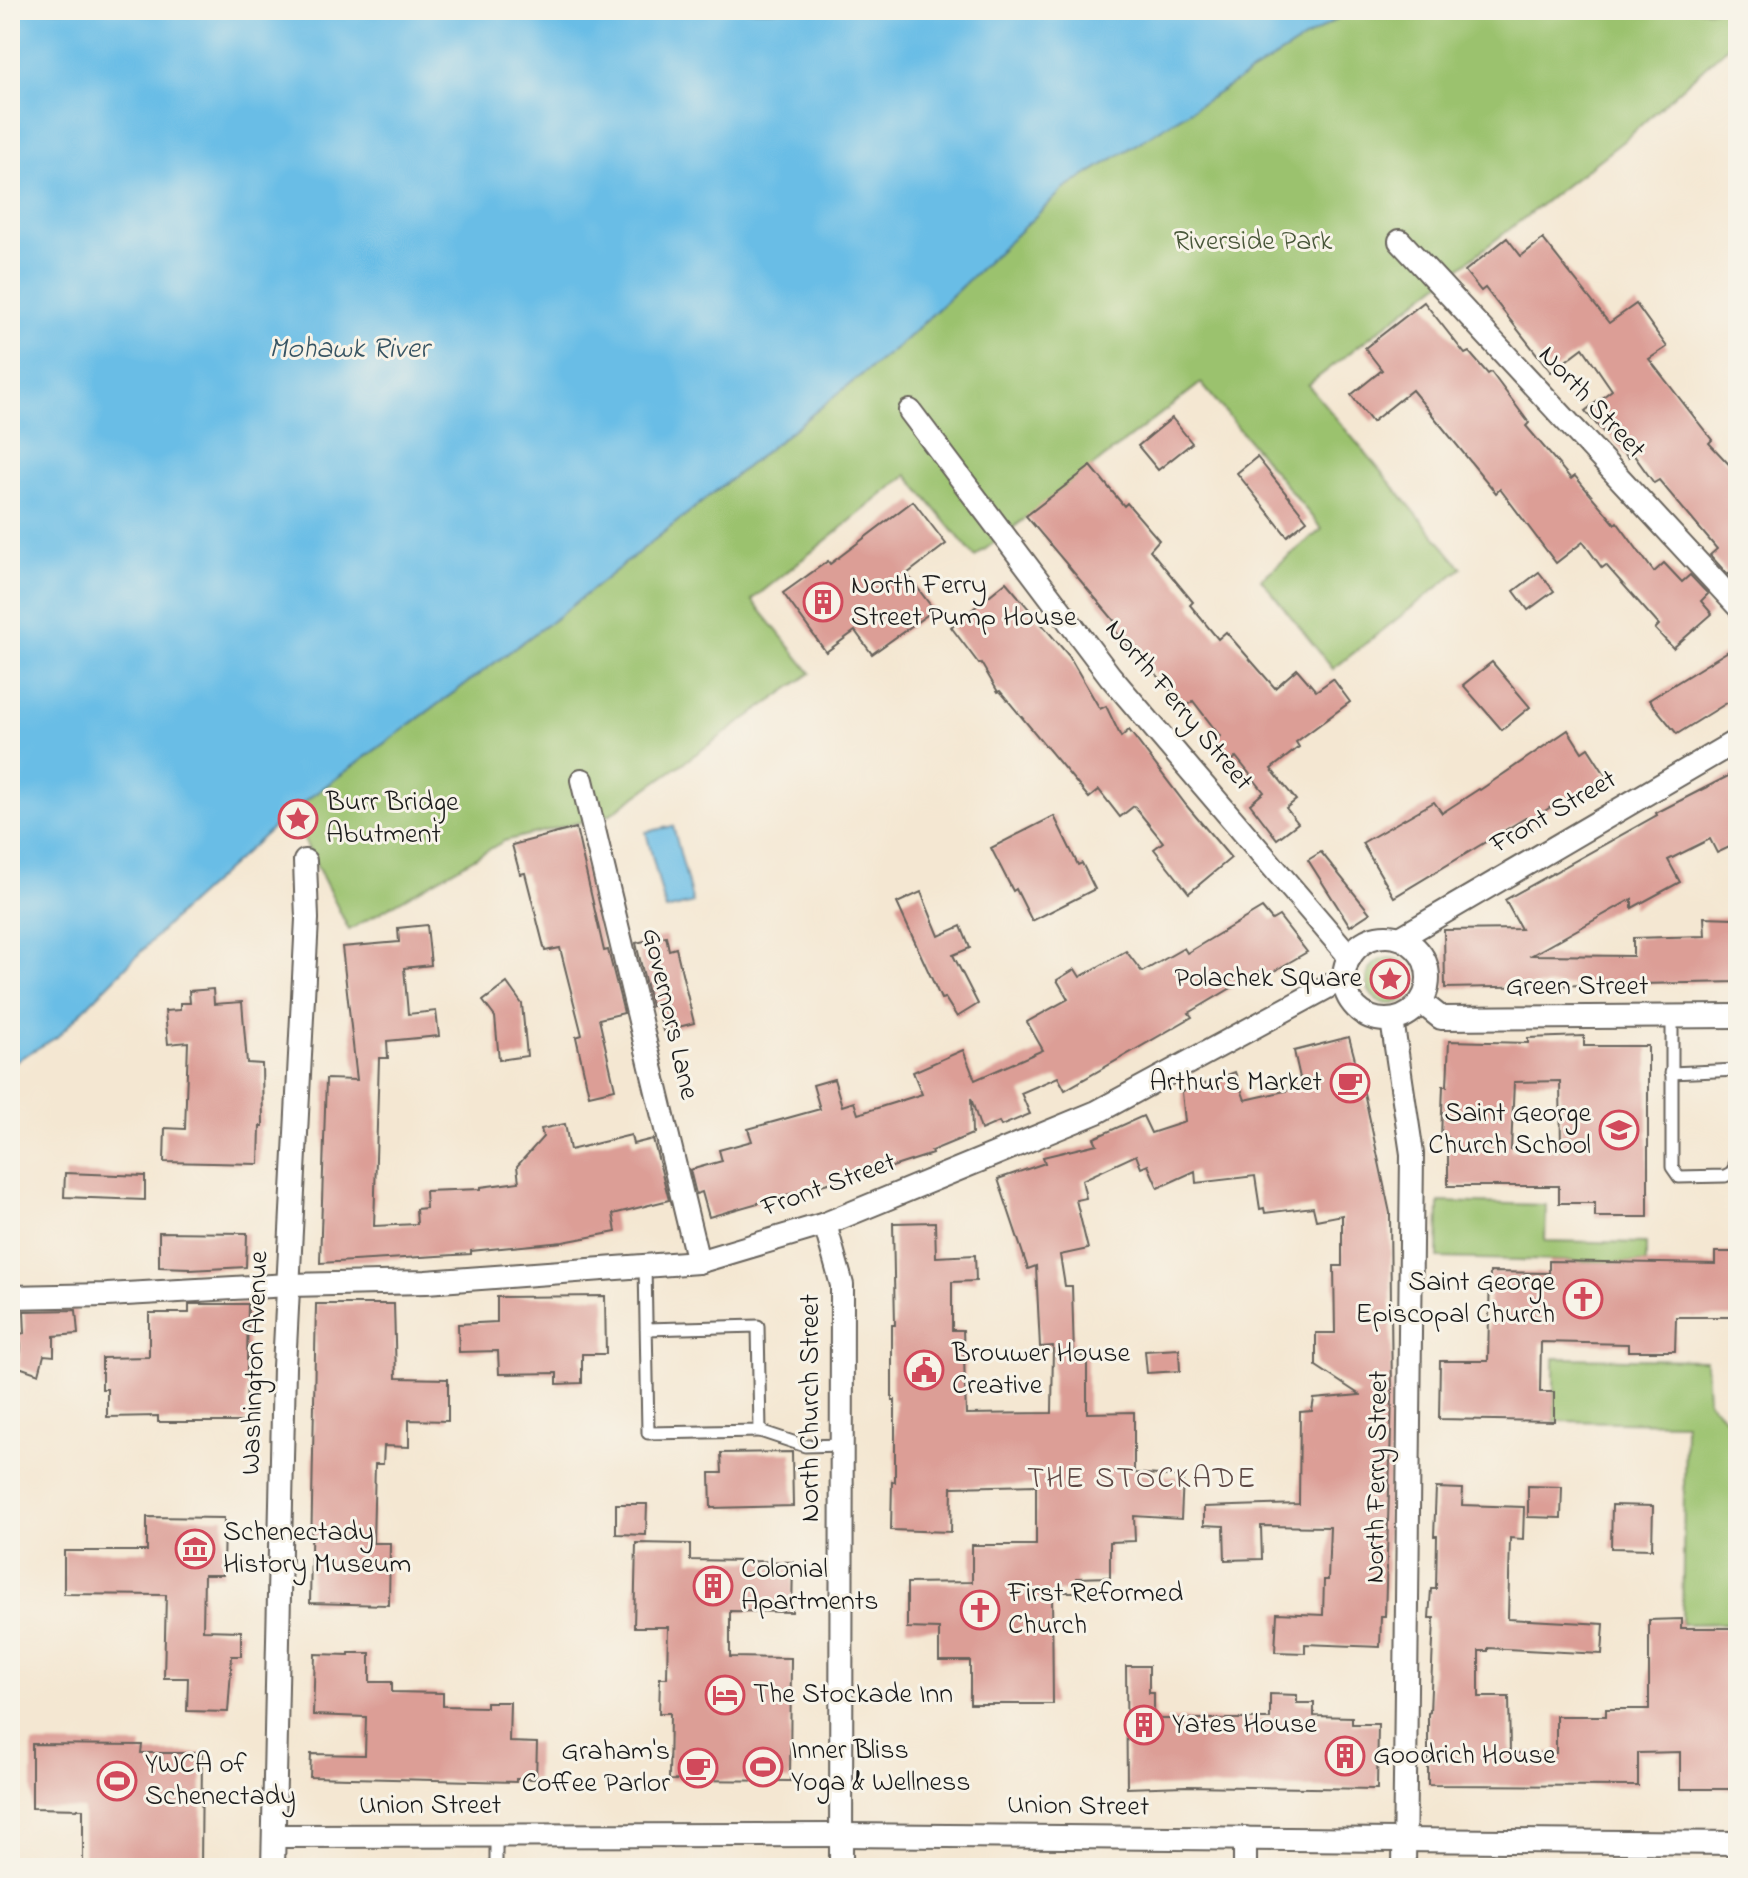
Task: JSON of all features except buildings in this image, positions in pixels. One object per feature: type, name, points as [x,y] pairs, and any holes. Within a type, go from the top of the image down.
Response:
[{"type":"street","name":"North Street","points":[[1400,241],[1738,606]]},
{"type":"street","name":"North Ferry Street","points":[[910,411],[1110,676],[1347,968]]},
{"type":"street","name":"Front Street","points":[[10,1297],[426,1282],[698,1262],[825,1224],[1097,1112],[1347,968],[1359,946],[1371,939],[1386,936],[1400,938],[1738,740]]},
{"type":"street","name":"Governors Lane","points":[[582,780],[698,1262]]},
{"type":"street","name":"Washington Avenue","points":[[273,1868],[284,1395],[307,919],[305,861]]},
{"type":"street","points":[[1347,968],[1347,992],[1353,1005],[1364,1014],[1378,1019],[1403,1017],[1421,1002],[1429,978],[1426,965],[1411,944],[1400,938]]},
{"type":"street","name":"Green Street","points":[[1421,1002],[1441,1018],[1738,1016]]},
{"type":"street","name":"North Ferry Street","points":[[1392,1020],[1412,1154],[1404,1868]]},
{"type":"street","name":"North Church Street","points":[[825,1224],[842,1285],[841,1868]]},
{"type":"street","name":"Union Street","points":[[274,1836],[841,1835],[1738,1843]]},
{"type":"street","points":[[1245,1838],[1245,1868]]},
{"type":"lane","points":[[1672,1016],[1672,1167],[1679,1177],[1725,1176],[1731,1173],[1735,1167],[1738,1107]]},
{"type":"lane","points":[[1671,1073],[1738,1070]]},
{"type":"lane","points":[[645,1264],[648,1433],[760,1431],[805,1446],[842,1445]]},
{"type":"lane","points":[[646,1329],[758,1326],[760,1431]]},
{"type":"lane","points":[[496,1836],[496,1868]]},
{"type":"green space","name":"Riverside Park","points":[[1351,10],[1738,10],[1738,37],[1622,142],[1308,385],[1462,568],[1333,669],[1261,579],[1322,529],[1201,383],[975,557],[907,475],[752,600],[811,673],[609,815],[504,841],[349,930],[290,812],[560,615],[904,341],[1063,190]]},
{"type":"green space","name":"Polachek Square","points":[[1390,958],[1406,965],[1413,981],[1406,997],[1390,1004],[1374,997],[1367,981],[1374,965]]},
{"type":"green space","points":[[1439,1202],[1546,1205],[1545,1241],[1646,1243],[1646,1263],[1438,1258]]},
{"type":"green space","points":[[1554,1358],[1706,1360],[1708,1401],[1738,1430],[1738,1623],[1682,1624],[1685,1423],[1554,1421]]},
{"type":"water","name":"Mohawk River","points":[[10,10],[1351,10],[1063,190],[904,341],[560,615],[290,812],[181,911],[57,1037],[10,1064]]},
{"type":"water","points":[[673,826],[693,903],[666,910],[646,832]]},
{"type":"place","name":"North Ferry Street Pump House","points":[[823,602]]},
{"type":"place","name":"Burr Bridge Abutment","points":[[298,819]]},
{"type":"place","name":"Polachek Square","points":[[1390,979]]},
{"type":"place","name":"Arthur's Market","points":[[1350,1083]]},
{"type":"place","name":"Saint George Church School","points":[[1619,1130]]},
{"type":"place","name":"Saint George Episcopal Church","points":[[1583,1299]]},
{"type":"place","name":"Brouwer House Creative","points":[[924,1370]]},
{"type":"place","name":"Schenectady History Museum","points":[[195,1549]]},
{"type":"place","name":"Colonial Apartments","points":[[713,1586]]},
{"type":"place","name":"First Reformed Church","points":[[980,1610]]},
{"type":"place","name":"The Stockade Inn","points":[[725,1695]]},
{"type":"place","name":"Yates House","points":[[1144,1725]]},
{"type":"place","name":"Goodrich House","points":[[1345,1756]]},
{"type":"place","name":"Inner Bliss Yoga & Wellness","points":[[763,1767]]},
{"type":"place","name":"Graham's Coffee Parlor","points":[[698,1768]]},
{"type":"place","name":"YWCA of Schenectady","points":[[117,1781]]},
{"type":"district","name":"THE STOCKADE","points":[[1142,1480]]}]
